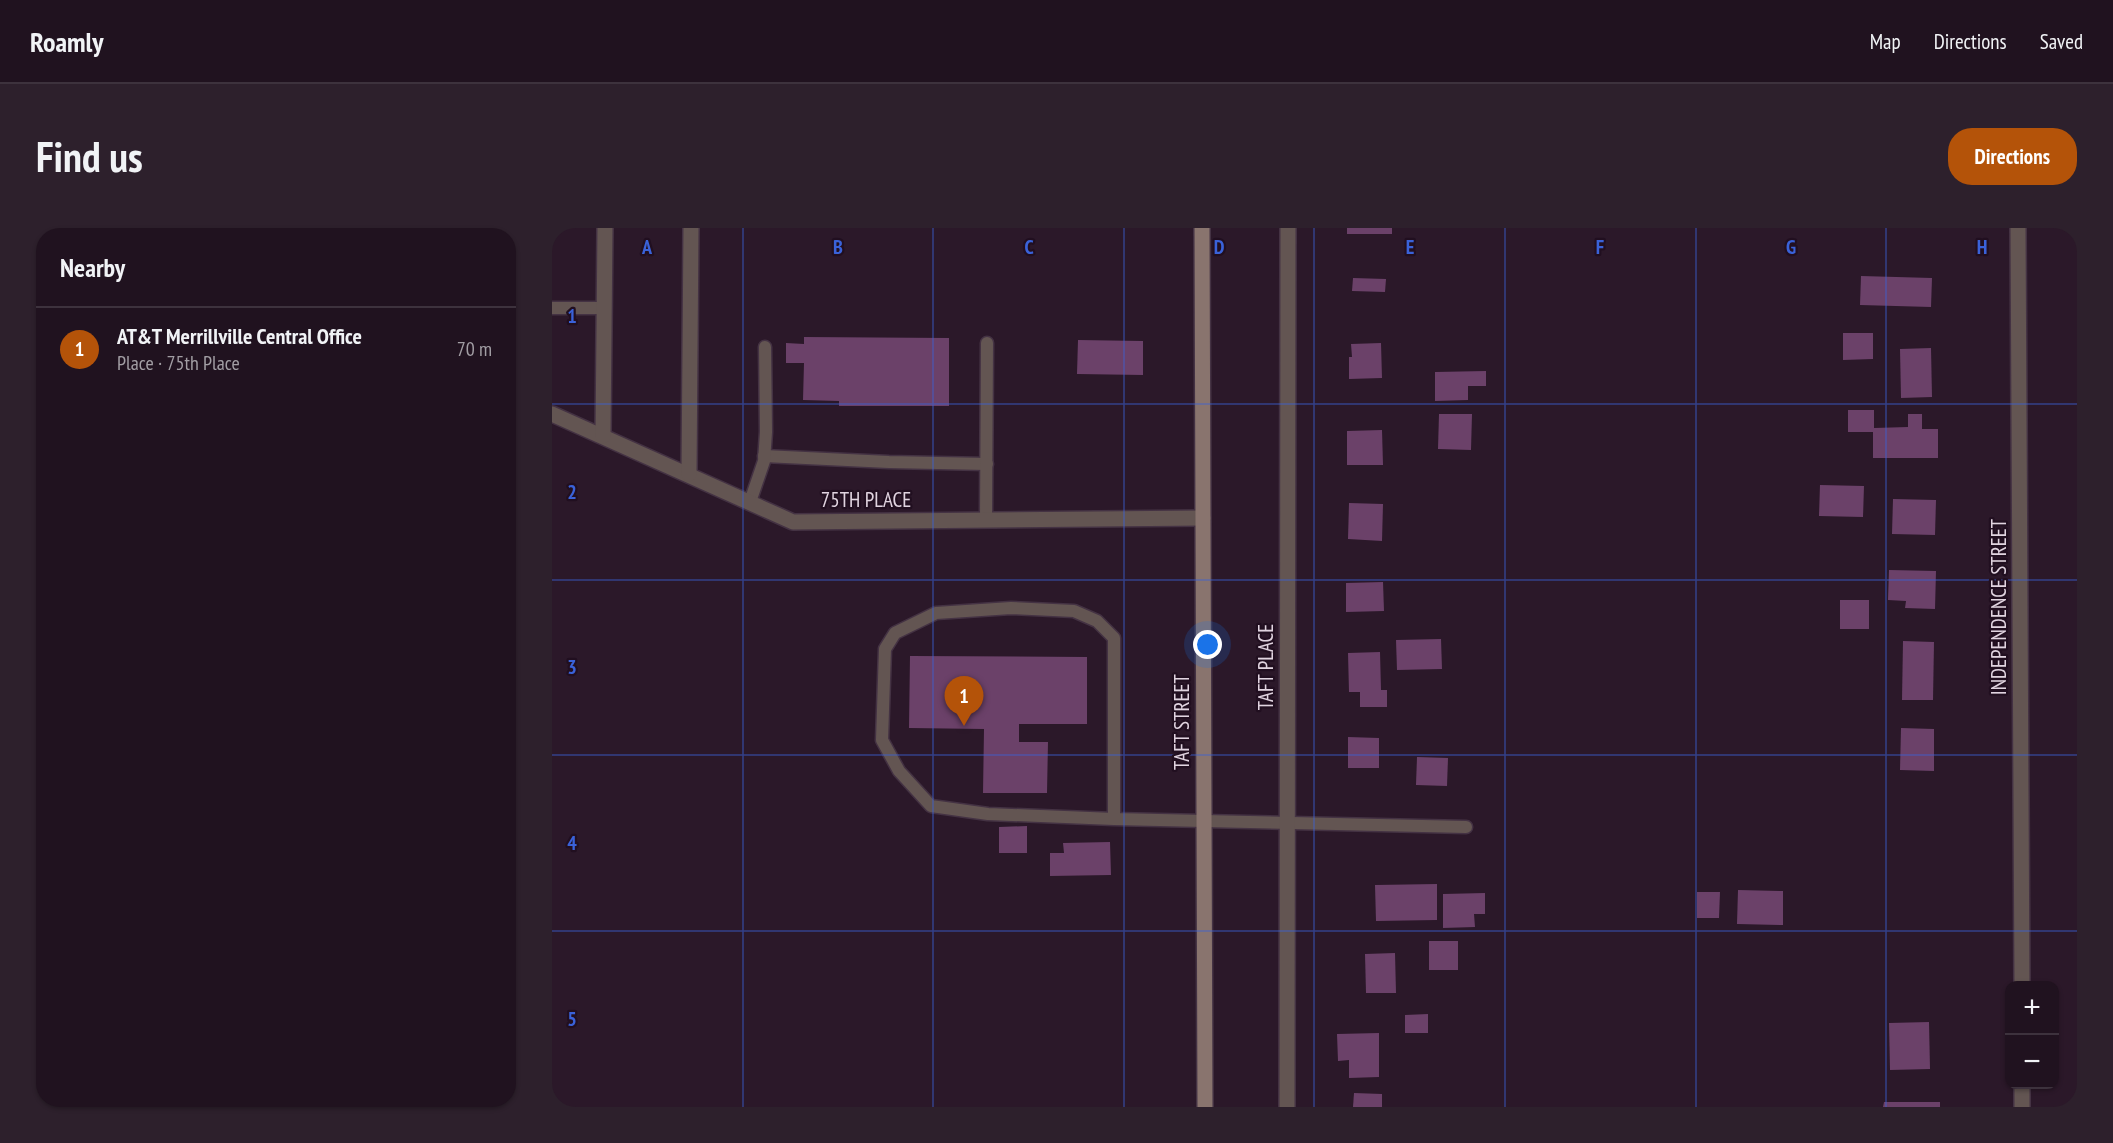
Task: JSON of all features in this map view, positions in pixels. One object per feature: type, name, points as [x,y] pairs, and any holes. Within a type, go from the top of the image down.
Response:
[{"type":"main road","name":"TAFT STREET","points":[[1202,228],[1205,1107]]},
{"type":"street","points":[[603,436],[605,228]]},
{"type":"street","points":[[689,474],[691,228]]},
{"type":"street","name":"TAFT PLACE","points":[[1287,1107],[1288,228]]},
{"type":"street","name":"INDEPENDENCE STREET","points":[[2018,228],[2022,981]]},
{"type":"street","name":"75TH PLACE","points":[[552,414],[793,522],[1203,519]]},
{"type":"street","points":[[2022,1089],[2022,1107]]},
{"type":"lane","points":[[552,308],[604,308]]},
{"type":"lane","points":[[986,520],[987,343]]},
{"type":"lane","points":[[750,502],[764,456],[765,347]]},
{"type":"lane","points":[[764,456],[867,462],[987,464]]},
{"type":"lane","points":[[1114,819],[1114,638],[1097,621],[1074,611],[1011,608],[936,613],[895,633],[885,649],[882,740],[899,771],[931,806],[988,814],[1114,819],[1466,827]]},
{"type":"building","points":[[1347,228],[1392,228],[1392,234],[1347,234]]},
{"type":"building","points":[[1861,276],[1932,278],[1931,307],[1860,305]]},
{"type":"building","points":[[1353,278],[1386,279],[1385,292],[1352,291]]},
{"type":"building","points":[[1843,333],[1873,333],[1873,359],[1843,360]]},
{"type":"building","points":[[804,337],[949,338],[949,406],[839,406],[839,401],[803,400],[804,363],[786,363],[786,343],[804,344]]},
{"type":"building","points":[[1078,340],[1143,341],[1143,375],[1077,374]]},
{"type":"building","points":[[1381,343],[1382,378],[1349,379],[1351,344]]},
{"type":"building","points":[[1931,348],[1932,397],[1901,398],[1900,349]]},
{"type":"building","points":[[1486,371],[1486,386],[1468,386],[1468,400],[1435,401],[1435,372]]},
{"type":"building","points":[[1848,410],[1874,410],[1874,428],[1908,427],[1908,414],[1922,414],[1922,429],[1938,429],[1938,458],[1873,458],[1873,432],[1848,432]]},
{"type":"building","points":[[1439,414],[1472,414],[1471,450],[1438,449]]},
{"type":"building","points":[[1382,430],[1383,465],[1347,465],[1347,431]]},
{"type":"building","points":[[1820,485],[1864,486],[1863,517],[1819,516]]},
{"type":"building","points":[[1893,499],[1936,500],[1935,535],[1892,534]]},
{"type":"building","points":[[1349,503],[1383,504],[1382,541],[1348,539]]},
{"type":"building","points":[[1889,570],[1936,571],[1935,609],[1905,608],[1906,601],[1888,600]]},
{"type":"building","points":[[1383,582],[1384,611],[1346,612],[1346,583]]},
{"type":"building","points":[[1840,600],[1869,600],[1869,629],[1840,629]]},
{"type":"building","points":[[1441,639],[1442,669],[1397,670],[1396,640]]},
{"type":"building","points":[[1903,641],[1934,642],[1933,700],[1902,700]]},
{"type":"building","points":[[1380,652],[1381,690],[1387,690],[1387,707],[1360,707],[1360,692],[1349,692],[1348,653]]},
{"type":"building","points":[[910,656],[1087,657],[1087,724],[1019,724],[1019,742],[1048,742],[1047,793],[983,793],[984,729],[909,728]]},
{"type":"building","points":[[1901,728],[1934,729],[1934,771],[1900,770]]},
{"type":"building","points":[[1348,737],[1379,738],[1379,768],[1348,768]]},
{"type":"building","points":[[1417,757],[1448,758],[1447,786],[1416,785]]},
{"type":"building","points":[[1027,826],[1027,853],[999,853],[999,827]]},
{"type":"building","points":[[1110,842],[1111,875],[1050,876],[1050,853],[1064,853],[1063,843]]},
{"type":"building","points":[[1437,884],[1437,920],[1376,921],[1375,885]]},
{"type":"building","points":[[1738,890],[1783,891],[1783,925],[1737,924]]},
{"type":"building","points":[[1697,892],[1720,892],[1719,918],[1697,918]]},
{"type":"building","points":[[1485,893],[1485,914],[1474,914],[1475,927],[1443,928],[1443,894]]},
{"type":"building","points":[[1429,941],[1458,941],[1458,970],[1429,970]]},
{"type":"building","points":[[1395,953],[1396,993],[1366,993],[1365,954]]},
{"type":"building","points":[[1428,1014],[1428,1033],[1405,1033],[1405,1015]]},
{"type":"building","points":[[1929,1022],[1930,1069],[1890,1070],[1889,1023]]},
{"type":"building","points":[[1379,1033],[1379,1077],[1349,1078],[1349,1060],[1338,1061],[1337,1034]]},
{"type":"building","points":[[1354,1093],[1382,1094],[1382,1107],[1353,1107]]},
{"type":"building","points":[[1884,1102],[1940,1102],[1940,1107],[1883,1107]]},
{"type":"place","name":"AT&T Merrillville Central Office","points":[[964,726]]}]
